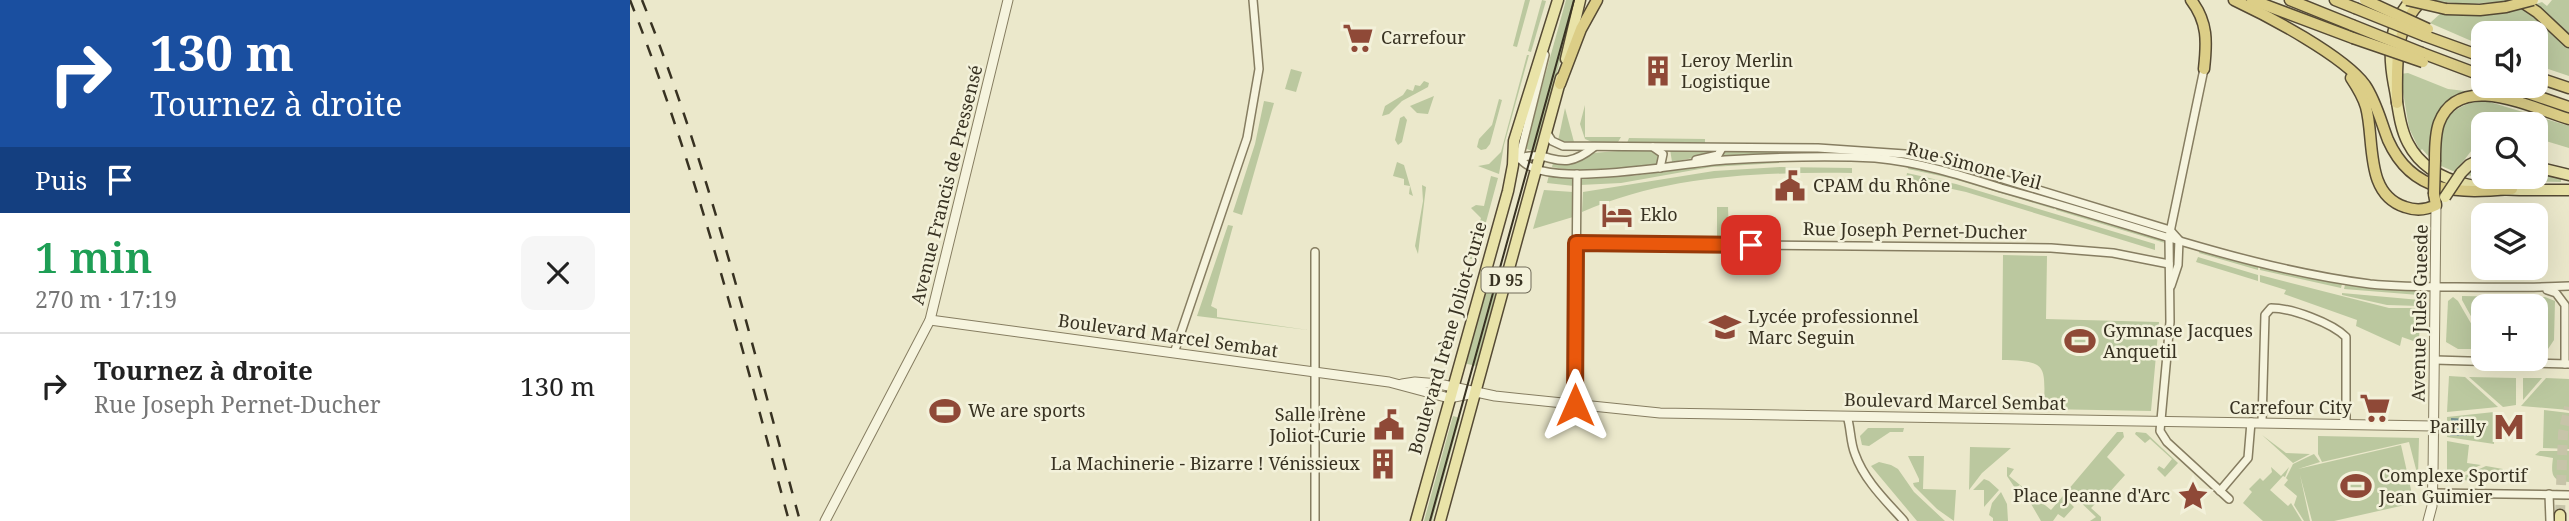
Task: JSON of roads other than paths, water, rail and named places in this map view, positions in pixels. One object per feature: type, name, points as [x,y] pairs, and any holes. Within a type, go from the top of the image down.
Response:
[{"type":"highway","points":[[1559,84],[1581,29],[1597,0]]},
{"type":"highway","points":[[2191,0],[2204,22],[2207,36],[2204,69]]},
{"type":"highway","points":[[2234,0],[2285,27],[2345,65],[2365,86],[2393,150],[2412,173],[2444,189],[2469,192],[2512,189]]},
{"type":"highway","points":[[2252,0],[2353,38],[2423,57],[2471,74]]},
{"type":"highway","points":[[2290,0],[2423,57]]},
{"type":"highway","points":[[2334,0],[2427,32]]},
{"type":"highway","points":[[2365,0],[2471,52]]},
{"type":"highway","points":[[2397,103],[2397,58],[2402,30],[2410,13],[2423,0]]},
{"type":"highway","points":[[2519,0],[2537,12],[2569,42]]},
{"type":"highway","points":[[2407,2],[2446,9],[2480,10],[2533,0]]},
{"type":"highway","points":[[2321,50],[2347,73],[2359,92],[2365,106],[2376,175],[2381,187],[2391,199],[2407,208],[2427,209],[2438,199],[2435,160],[2438,125],[2444,113],[2454,103],[2467,96],[2479,94],[2497,97],[2569,120]]},
{"type":"highway","points":[[2548,81],[2569,88]]},
{"type":"highway","points":[[2542,98],[2569,107]]},
{"type":"main road","name":"Boulevard Irène Joliot-Curie","points":[[1416,521],[1517,161],[1514,141],[1558,0]]},
{"type":"main road","name":"D 95","points":[[1440,521],[1477,393],[1580,0]]},
{"type":"main road","points":[[2407,2],[2395,26],[2389,52],[2397,103],[2407,142],[2420,162],[2432,172],[2458,182],[2471,184]]},
{"type":"main road","points":[[2438,199],[2471,164]]},
{"type":"main road","points":[[2548,170],[2569,175]]},
{"type":"main road","points":[[2512,189],[2569,190]]},
{"type":"street","name":"Avenue Francis de Pressensé","points":[[825,521],[930,320],[1008,0]]},
{"type":"street","points":[[1174,354],[1247,138],[1259,69],[1253,0]]},
{"type":"street","points":[[2204,69],[2170,234],[2170,322],[2160,421],[2162,438],[2229,499]]},
{"type":"street","name":"Rue Simone Veil","points":[[1547,132],[1549,138],[1558,145],[1818,148],[1921,156],[2154,224],[2179,240],[2310,274],[2373,284],[2437,287],[2569,286]]},
{"type":"street","points":[[1651,146],[1663,155],[1660,168]]},
{"type":"street","name":"Rue Simone Veil","points":[[1539,162],[1569,161],[1594,147]]},
{"type":"street","name":"Rue Simone Veil","points":[[1539,162],[1577,174],[1613,174],[1682,164],[1718,155],[1721,148]]},
{"type":"street","name":"Rue Simone Veil","points":[[1682,164],[1780,157],[1856,157],[1904,162],[2170,234]]},
{"type":"street","points":[[1517,161],[1539,162]]},
{"type":"street","points":[[1575,405],[1577,174]]},
{"type":"street","name":"Avenue Jules Guesde","points":[[2435,521],[2432,493],[2438,199]]},
{"type":"street","points":[[2154,224],[2165,220],[2174,211]]},
{"type":"street","points":[[2171,286],[2178,265],[2179,240]]},
{"type":"street","name":"Rue Joseph Pernet-Ducher","points":[[1576,243],[2051,248],[2113,253],[2169,264]]},
{"type":"street","points":[[1315,252],[1315,521]]},
{"type":"street","points":[[2542,288],[2556,293],[2565,306]]},
{"type":"street","points":[[2435,360],[2567,364],[2565,306],[2569,295]]},
{"type":"street","points":[[2262,422],[2265,315],[2271,308],[2281,308],[2312,318],[2346,337],[2346,424]]},
{"type":"street","name":"Boulevard Marcel Sembat","points":[[930,320],[1402,384],[1449,398],[1477,393]]},
{"type":"street","name":"Boulevard Marcel Sembat","points":[[1402,384],[1415,382],[1452,386],[1477,393],[1660,413],[2433,426]]},
{"type":"street","points":[[1847,416],[1859,464],[1904,521]]},
{"type":"street","points":[[2220,491],[2250,454],[2251,422]]},
{"type":"street","points":[[2432,493],[2569,495]]},
{"type":"street","points":[[2549,494],[2557,519]]},
{"type":"street","name":"Avenue Jules Guesde","points":[[2428,521],[2432,506]]},
{"type":"tunnel","points":[[2560,515],[2563,433],[2569,407]]},
{"type":"tram line","points":[[1430,521],[1574,0]]},
{"type":"railway","points":[[630,0],[697,193],[789,521]]},
{"type":"railway","points":[[642,0],[689,128],[709,193],[800,521]]},
{"type":"place","name":"Carrefour","points":[[1358,38]]},
{"type":"place","name":"Leroy Merlin Logistique","points":[[1658,71]]},
{"type":"place","name":"CPAM du Rhône","points":[[1790,186]]},
{"type":"place","name":"Eklo","points":[[1617,215]]},
{"type":"place","name":"Lycée professionnel Marc Seguin","points":[[1725,327]]},
{"type":"place","name":"Gymnase Jacques Anquetil","points":[[2080,341]]},
{"type":"place","name":"Carrefour City","points":[[2375,408]]},
{"type":"place","name":"We are sports","points":[[945,411]]},
{"type":"place","name":"Salle Irène Joliot-Curie","points":[[1389,425]]},
{"type":"place","name":"Parilly","points":[[2509,427]]},
{"type":"place","name":"La Machinerie - Bizarre ! Vénissieux","points":[[1383,464]]},
{"type":"place","name":"Complexe Sportif Jean Guimier","points":[[2356,486]]},
{"type":"place","name":"Place Jeanne d'Arc","points":[[2193,496]]}]
